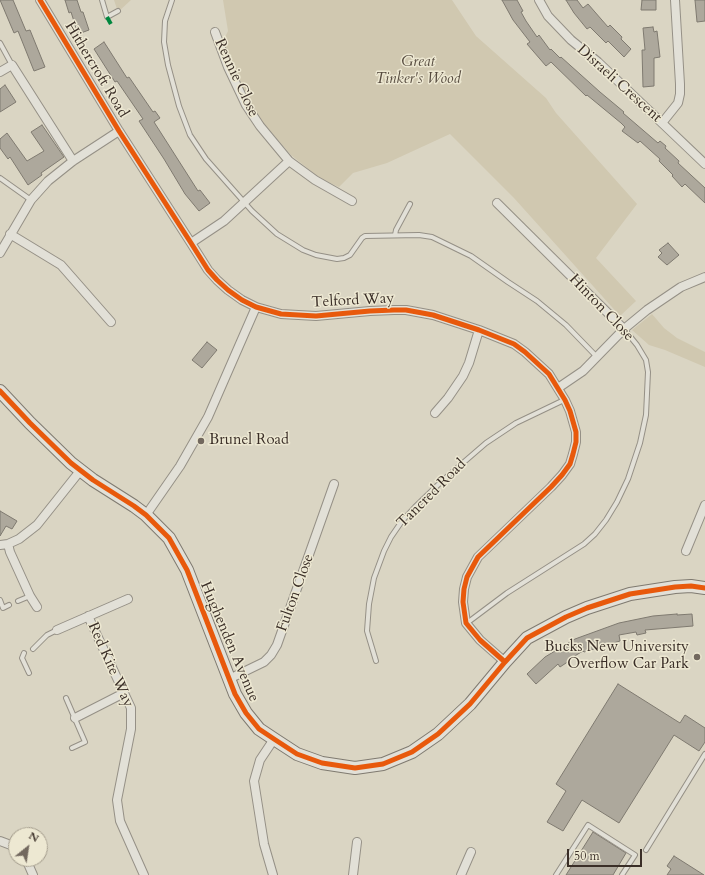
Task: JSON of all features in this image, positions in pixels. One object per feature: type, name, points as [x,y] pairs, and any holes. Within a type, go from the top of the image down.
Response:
[{"type":"street","name":"Hithercroft Road","points":[[40,0],[119,131]]},
{"type":"street","name":"Disraeli Crescent","points":[[539,0],[548,16],[571,40],[598,62],[705,164]]},
{"type":"street","points":[[662,123],[678,103],[680,94],[675,0]]},
{"type":"street","name":"Rennie Close","points":[[215,32],[228,67],[246,105],[260,126],[290,161],[315,180],[352,201]]},
{"type":"street","points":[[0,72],[12,65],[73,161]]},
{"type":"street","points":[[0,253],[31,200],[48,181],[73,161],[119,131]]},
{"type":"street","name":"Telford Way","points":[[119,131],[191,243],[217,280],[242,300],[256,307],[281,314],[310,316],[336,315],[370,310],[406,310],[433,315],[479,330],[514,344],[525,352],[548,374],[558,388],[570,411],[576,432],[575,448],[570,464],[552,487],[478,557],[467,577],[464,588],[463,602],[466,623]]},
{"type":"street","points":[[191,243],[224,221],[290,161]]},
{"type":"street","name":"Hinton Close","points":[[497,203],[624,329]]},
{"type":"street","points":[[10,234],[61,265],[111,322]]},
{"type":"street","points":[[558,388],[583,371],[624,329],[647,310],[681,287],[705,277]]},
{"type":"street","points":[[146,515],[180,466],[208,417],[256,307]]},
{"type":"street","points":[[435,413],[448,398],[463,376],[469,363],[479,330]]},
{"type":"street","name":"Hughenden Avenue","points":[[0,390],[46,440],[80,471],[125,499],[146,515],[169,538],[187,570],[235,694],[246,713],[258,729],[297,754],[322,763],[355,768],[383,764],[412,752],[438,734],[470,704],[527,638],[566,617],[586,608],[630,594],[650,590],[691,586],[705,588]]},
{"type":"street","points":[[36,607],[10,552],[4,544],[19,539],[37,525],[80,471]]},
{"type":"street","name":"Fulton Close","points":[[229,679],[264,662],[271,655],[277,645],[334,484]]},
{"type":"street","points":[[686,551],[704,510]]},
{"type":"street","name":"Red Kite Way","points":[[57,630],[128,599]]},
{"type":"street","name":"Red Kite Way","points":[[88,616],[131,708],[131,729],[117,800],[120,821],[144,875]]},
{"type":"street","points":[[466,623],[480,640],[505,662]]},
{"type":"street","points":[[75,718],[124,693]]},
{"type":"street","points":[[273,875],[264,844],[254,781],[260,760],[274,739]]},
{"type":"street","points":[[353,875],[357,842]]},
{"type":"street","points":[[461,875],[471,852]]},
{"type":"lane","points":[[102,0],[107,16],[118,10]]},
{"type":"lane","points":[[172,0],[165,21],[164,42],[168,65],[183,118],[190,135],[206,160],[263,222],[277,234],[303,250],[328,258],[337,259],[350,255],[365,236],[419,235],[432,237],[472,256],[552,312],[597,357]]},
{"type":"lane","points":[[0,43],[12,65]]},
{"type":"lane","points":[[0,178],[31,200]]},
{"type":"lane","points":[[396,235],[396,230],[410,204]]},
{"type":"lane","name":"Hinton Close","points":[[466,623],[507,593],[584,544],[595,534],[617,502],[628,479],[640,443],[646,415],[648,372],[646,360],[637,345],[624,329]]},
{"type":"lane","name":"Tancred Road","points":[[376,660],[367,631],[369,604],[374,578],[384,551],[391,537],[402,521],[442,481],[486,443],[516,423],[565,400]]},
{"type":"lane","points":[[18,601],[30,596]]},
{"type":"lane","points":[[0,600],[3,608],[9,605]]},
{"type":"lane","points":[[33,649],[47,635],[57,630]]},
{"type":"lane","points":[[24,653],[22,658],[29,673]]},
{"type":"lane","points":[[66,698],[85,742],[72,748]]},
{"type":"lane","points":[[646,850],[705,754]]},
{"type":"lane","points":[[556,875],[588,824],[635,855],[622,875]]},
{"type":"green space","points":[[114,0],[131,0],[118,12]]},
{"type":"green space","name":"Great Tinker's Wood","points":[[223,0],[452,0],[476,36],[546,98],[556,113],[637,204],[596,258],[636,301],[620,316],[514,198],[450,134],[387,163],[353,173],[339,187],[321,179],[291,155],[253,111],[223,41],[228,31]]},
{"type":"green space","points":[[652,314],[664,328],[677,338],[705,352],[705,367],[649,345],[632,330]]},
{"type":"building","points":[[0,0],[13,0],[26,31],[30,30],[45,67],[34,71],[18,31],[14,33]]},
{"type":"building","points":[[65,0],[77,0],[89,30],[78,34],[71,12],[69,13]]},
{"type":"building","points":[[502,0],[517,0],[526,21],[537,37],[539,35],[550,50],[551,49],[560,58],[561,57],[658,143],[660,141],[666,146],[665,148],[679,161],[678,163],[705,188],[705,203],[685,184],[682,187],[672,176],[673,175],[659,161],[660,159],[640,141],[638,143],[622,131],[625,127],[621,123],[587,95],[586,96],[551,62],[546,66],[527,44],[530,42],[513,20]]},
{"type":"building","points":[[566,0],[577,0],[583,8],[588,4],[608,27],[610,25],[622,37],[621,39],[631,49],[624,57],[608,41],[606,43],[590,27],[587,29]]},
{"type":"building","points":[[642,0],[656,0],[656,10],[641,10]]},
{"type":"building","points":[[695,0],[705,0],[705,21],[697,22]]},
{"type":"building","points":[[653,27],[654,32],[657,31],[660,57],[654,58],[654,86],[643,87],[642,50],[645,50],[643,28]]},
{"type":"building","points":[[104,42],[127,78],[129,77],[153,112],[155,111],[160,118],[154,122],[198,191],[200,190],[210,203],[199,211],[185,194],[139,121],[143,119],[117,81],[115,82],[94,49]]},
{"type":"building","points":[[5,85],[16,102],[0,112],[0,89]]},
{"type":"building","points":[[42,125],[64,157],[41,173],[42,175],[28,185],[10,157],[8,159],[0,148],[0,139],[7,133],[27,161],[44,151],[31,132]]},
{"type":"building","points":[[668,243],[679,255],[667,265],[658,257],[662,253],[659,250]]},
{"type":"building","points":[[207,342],[217,350],[202,368],[192,360]]},
{"type":"building","points":[[0,511],[17,521],[12,529],[6,526],[0,536]]},
{"type":"building","points":[[692,614],[693,626],[645,630],[646,633],[637,635],[636,632],[619,635],[620,641],[584,652],[583,651],[560,667],[558,664],[536,684],[527,674],[545,657],[575,639],[619,623],[653,616]]},
{"type":"building","points":[[618,684],[680,723],[685,715],[705,728],[705,742],[699,751],[674,735],[619,823],[582,800],[563,831],[547,822],[566,791],[556,784]]},
{"type":"building","points":[[593,832],[626,853],[613,875],[566,875]]},
{"type":"building","points":[[674,856],[704,875],[667,875],[671,869],[667,866]]},
{"type":"marked path","points":[[107,17],[112,26]]},
{"type":"cycle path","points":[[40,0],[119,131],[208,270],[228,290],[242,300],[256,307],[281,314],[316,316],[370,311],[406,310],[433,315],[479,330],[514,344],[549,374],[565,400],[576,432],[576,442],[570,464],[551,487],[478,557],[467,577],[464,589],[463,602],[466,623],[480,640],[505,662]]},
{"type":"cycle path","points":[[0,391],[71,463],[93,480],[146,515],[169,538],[187,570],[235,694],[246,713],[259,729],[274,739],[297,754],[322,763],[355,768],[383,764],[412,752],[438,734],[470,704],[527,638],[566,617],[587,608],[630,594],[675,587],[691,586],[705,588]]},
{"type":"place","name":"Brunel Road","points":[[201,441]]},
{"type":"place","name":"Bucks New University Overflow Car Park","points":[[697,657]]}]
